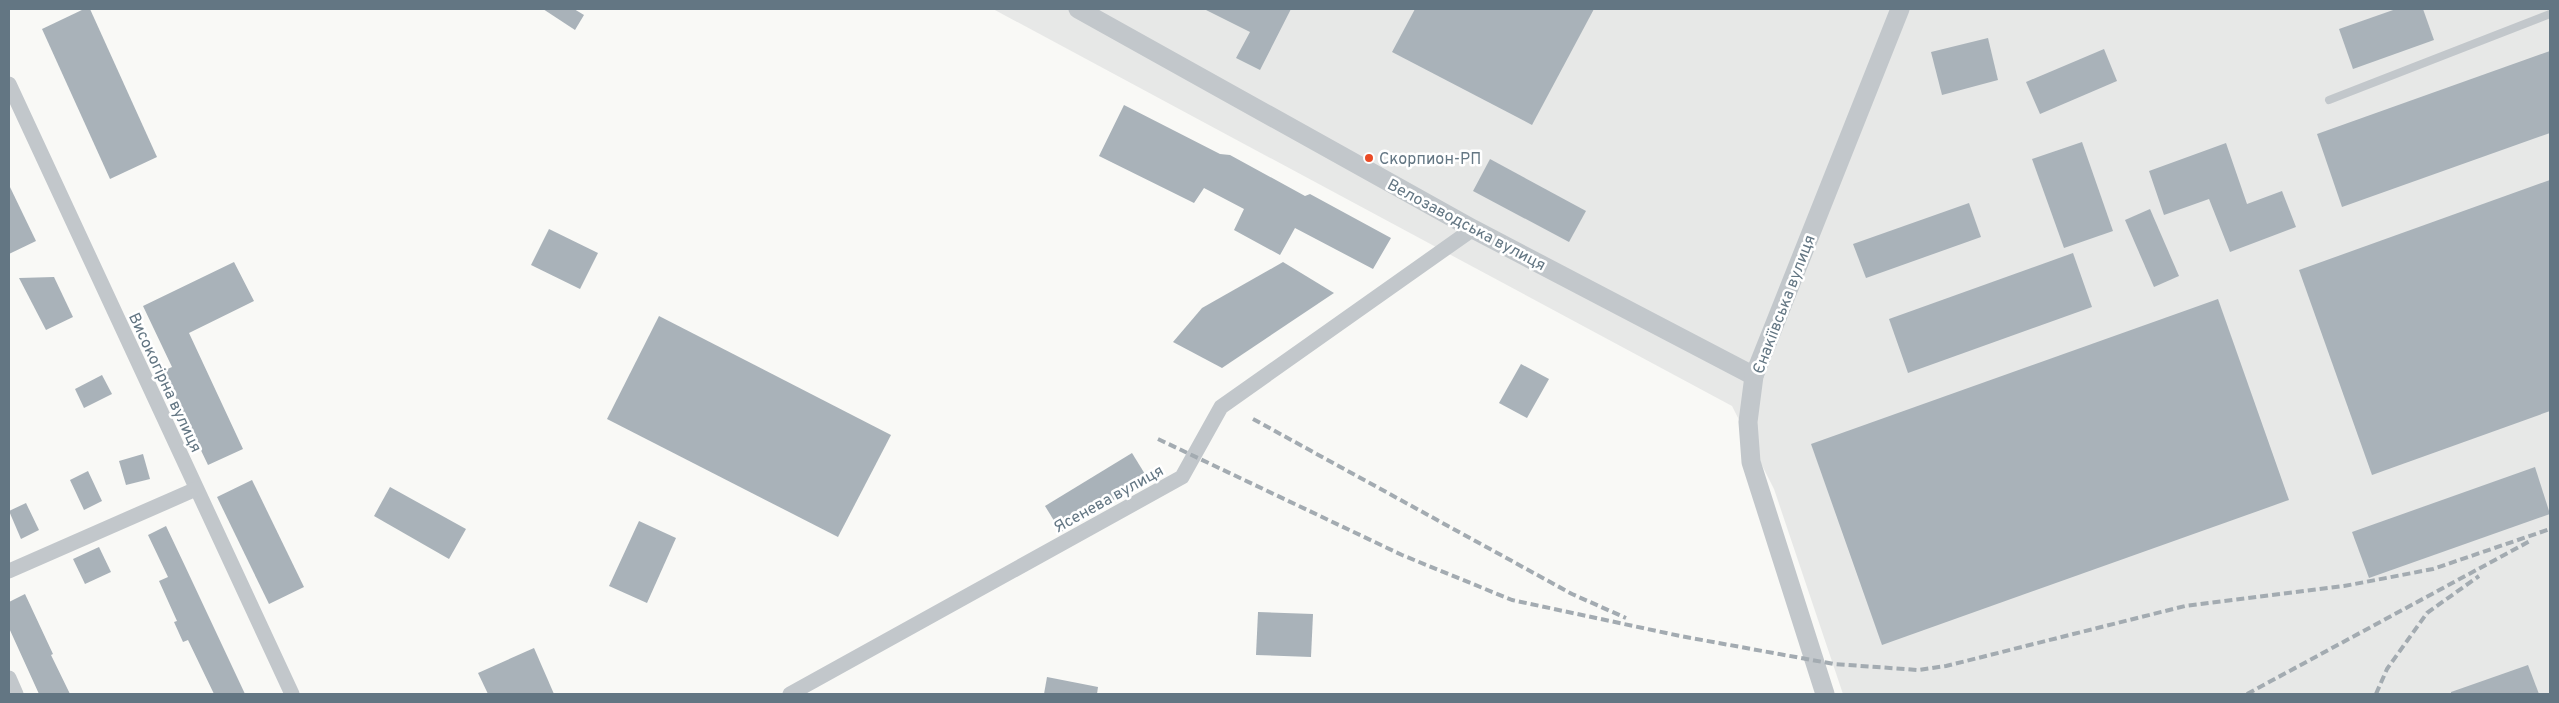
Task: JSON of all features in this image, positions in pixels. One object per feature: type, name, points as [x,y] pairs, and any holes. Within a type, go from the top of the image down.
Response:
[{"type":"street","name":"Велозаводська вулиця","points":[[1078,9],[1473,229],[1754,376]]},
{"type":"street","name":"Єнакіївська вулиця","points":[[1825,694],[1751,462],[1748,422],[1754,376],[1900,9]]},
{"type":"street","name":"Високогірна вулиця","points":[[9,84],[292,694]]},
{"type":"street","name":"Ясенева вулиця","points":[[790,694],[1182,477],[1221,407],[1473,229]]},
{"type":"street","points":[[9,572],[196,489]]},
{"type":"street","points":[[9,678],[16,694]]},
{"type":"lane","points":[[2329,100],[2550,14]]},
{"type":"shaded area","points":[[993,9],[2550,9],[2550,694],[1843,694],[1774,489],[1732,406]]},
{"type":"building","points":[[84,9],[90,9],[157,157],[110,179],[42,29]]},
{"type":"building","points":[[543,9],[574,9],[584,15],[575,30]]},
{"type":"building","points":[[1204,9],[1291,9],[1260,70],[1236,58],[1250,32]]},
{"type":"building","points":[[1415,9],[1594,9],[1532,125],[1392,52]]},
{"type":"building","points":[[2396,9],[2423,9],[2434,40],[2353,69],[2339,29]]},
{"type":"building","points":[[1988,38],[1998,80],[1942,95],[1931,52]]},
{"type":"building","points":[[2104,49],[2117,81],[2040,114],[2026,82]]},
{"type":"building","points":[[2550,51],[2550,133],[2342,207],[2317,134]]},
{"type":"building","points":[[1124,105],[1220,154],[1230,155],[1305,196],[1310,194],[1391,238],[1373,269],[1295,228],[1280,255],[1234,230],[1244,209],[1204,188],[1194,203],[1099,156]]},
{"type":"building","points":[[2082,142],[2113,231],[2064,248],[2032,159]]},
{"type":"building","points":[[2226,143],[2247,204],[2282,191],[2296,227],[2230,252],[2209,199],[2164,215],[2149,171]]},
{"type":"building","points":[[1490,159],[1586,211],[1569,242],[1473,191]]},
{"type":"building","points":[[2550,180],[2550,411],[2372,475],[2299,270]]},
{"type":"building","points":[[9,185],[36,241],[9,254]]},
{"type":"building","points":[[1969,203],[1981,237],[1866,278],[1853,244]]},
{"type":"building","points":[[2150,209],[2179,276],[2154,287],[2125,220]]},
{"type":"building","points":[[549,229],[598,253],[580,289],[531,265]]},
{"type":"building","points":[[2073,253],[2092,307],[1908,373],[1889,319]]},
{"type":"building","points":[[234,262],[254,301],[189,333],[243,449],[208,465],[163,371],[172,367],[143,306]]},
{"type":"building","points":[[1283,262],[1334,293],[1222,368],[1173,342],[1202,308]]},
{"type":"building","points":[[54,277],[73,317],[46,330],[19,278]]},
{"type":"building","points":[[2218,299],[2289,500],[1882,645],[1811,444]]},
{"type":"building","points":[[659,316],[891,435],[838,537],[607,419]]},
{"type":"building","points":[[1521,364],[1549,379],[1527,418],[1499,403]]},
{"type":"building","points":[[102,375],[112,394],[84,408],[75,389]]},
{"type":"building","points":[[1132,453],[1148,479],[1061,532],[1045,506]]},
{"type":"building","points":[[143,454],[150,479],[126,485],[119,461]]},
{"type":"building","points":[[2535,467],[2550,514],[2369,578],[2352,532]]},
{"type":"building","points":[[88,471],[102,501],[84,510],[70,480]]},
{"type":"building","points":[[252,480],[304,587],[269,604],[217,497]]},
{"type":"building","points":[[390,487],[466,529],[449,559],[374,516]]},
{"type":"building","points":[[26,503],[39,530],[21,539],[9,511]]},
{"type":"building","points":[[639,521],[676,538],[647,603],[609,586]]},
{"type":"building","points":[[166,526],[245,694],[214,694],[188,640],[183,642],[174,622],[177,621],[159,581],[168,577],[148,535]]},
{"type":"building","points":[[99,547],[111,572],[85,584],[73,559]]},
{"type":"building","points":[[25,594],[70,694],[39,694],[9,628],[9,602]]},
{"type":"building","points":[[1258,612],[1313,614],[1311,657],[1256,655]]},
{"type":"building","points":[[534,648],[554,694],[488,694],[478,673]]},
{"type":"building","points":[[2528,665],[2539,694],[2451,694],[2451,692]]},
{"type":"building","points":[[1047,677],[1098,687],[1097,694],[1044,694]]},
{"type":"railway","points":[[1253,419],[1572,594],[1626,618]]},
{"type":"railway","points":[[1158,439],[1402,555],[1512,600],[1680,636],[1834,664],[1918,670],[1946,666],[2185,606],[2344,586],[2433,569],[2550,529]]},
{"type":"railway","points":[[2247,694],[2530,541]]},
{"type":"railway","points":[[2376,694],[2387,669],[2427,613],[2479,576]]},
{"type":"place","name":"Скорпион-РП","points":[[1369,158]]}]
